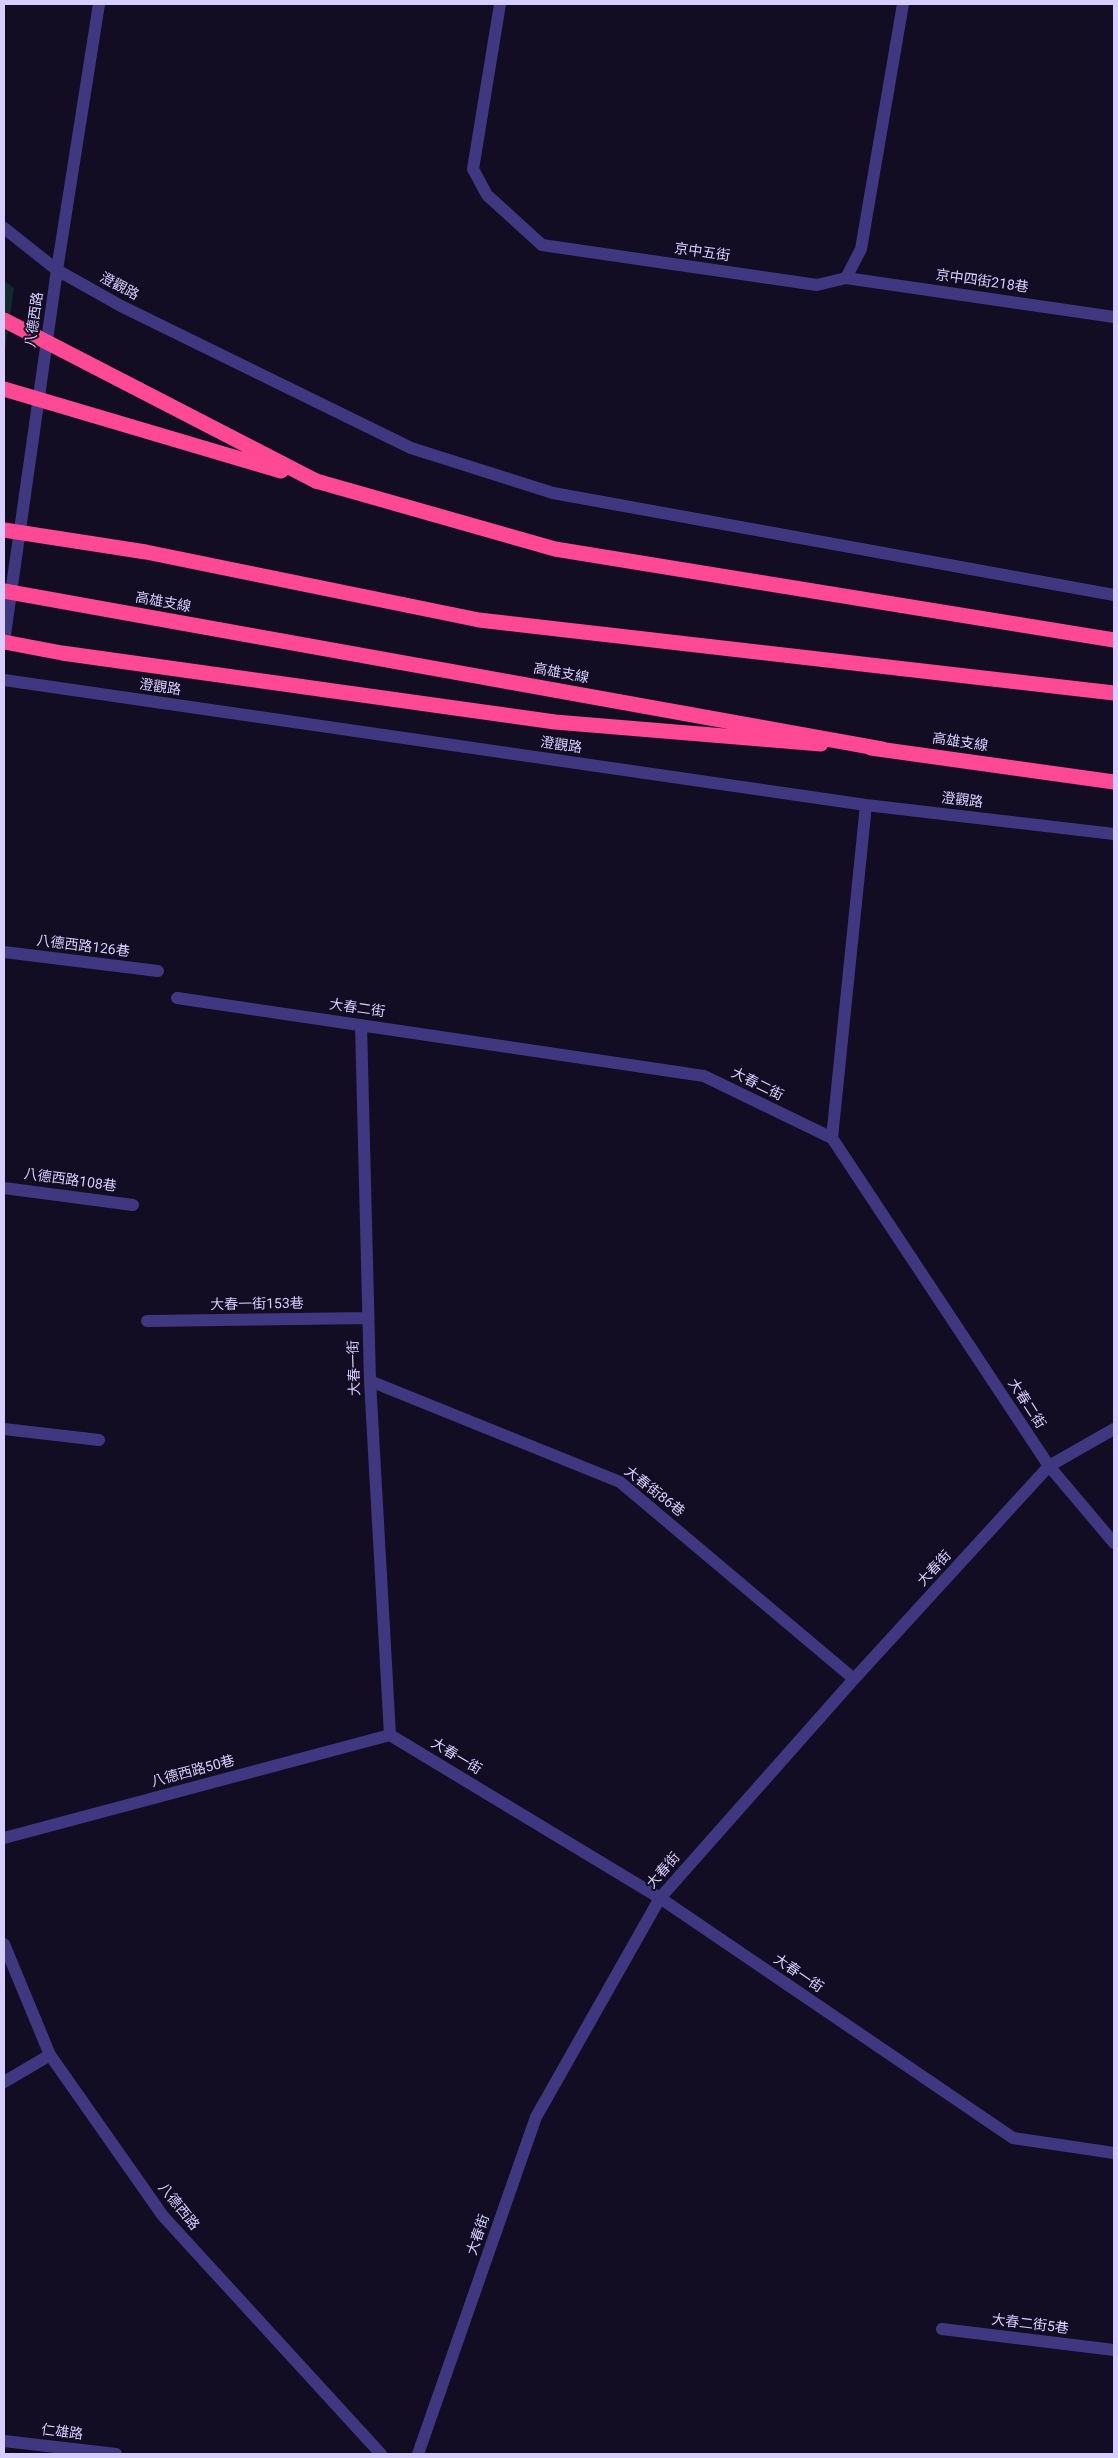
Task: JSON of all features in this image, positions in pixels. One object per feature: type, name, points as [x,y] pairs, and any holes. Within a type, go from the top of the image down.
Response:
[{"type":"highway","points":[[4,320],[316,481]]},
{"type":"highway","points":[[4,389],[555,549],[1114,640]]},
{"type":"highway","points":[[4,530],[146,552],[479,620],[1114,693]]},
{"type":"highway","name":"高雄支線","points":[[4,591],[882,748],[1114,782]]},
{"type":"highway","points":[[4,642],[62,653],[555,722],[882,748]]},
{"type":"street","name":"八德西路","points":[[4,642],[57,270],[99,4]]},
{"type":"street","name":"京中五街","points":[[500,4],[473,168],[487,195],[542,245],[817,285],[846,278]]},
{"type":"street","points":[[846,278],[861,249],[903,4]]},
{"type":"street","name":"澄觀路","points":[[4,228],[57,270],[121,306],[411,448],[544,490],[1114,595]]},
{"type":"street","name":"京中四街218巷","points":[[846,278],[1114,317]]},
{"type":"street","name":"澄觀路","points":[[4,680],[866,805],[1114,834]]},
{"type":"street","points":[[832,1138],[866,805]]},
{"type":"street","name":"八德西路126巷","points":[[4,952],[158,971]]},
{"type":"street","name":"大春二街","points":[[177,998],[704,1076],[832,1138],[1049,1466],[1114,1543]]},
{"type":"street","name":"大春一街","points":[[361,1025],[370,1381],[390,1735],[660,1898],[1013,2138],[1114,2153]]},
{"type":"street","name":"八德西路108巷","points":[[4,1188],[132,1205]]},
{"type":"street","name":"大春一街153巷","points":[[147,1322],[368,1318]]},
{"type":"street","name":"大春街86巷","points":[[370,1381],[620,1482],[854,1679]]},
{"type":"street","points":[[4,1429],[99,1440]]},
{"type":"street","name":"大春街","points":[[418,2454],[536,2117],[660,1898],[854,1679],[1049,1466],[1114,1429]]},
{"type":"street","name":"八德西路50巷","points":[[4,1838],[390,1735]]},
{"type":"street","name":"八德西路","points":[[4,1944],[50,2056],[163,2216],[381,2454]]},
{"type":"street","points":[[4,2082],[50,2056]]},
{"type":"street","name":"大春二街5巷","points":[[942,2330],[1114,2350]]},
{"type":"street","name":"仁雄路","points":[[4,2441],[116,2454]]},
{"type":"green space","points":[[4,281],[14,288],[4,357]]}]
